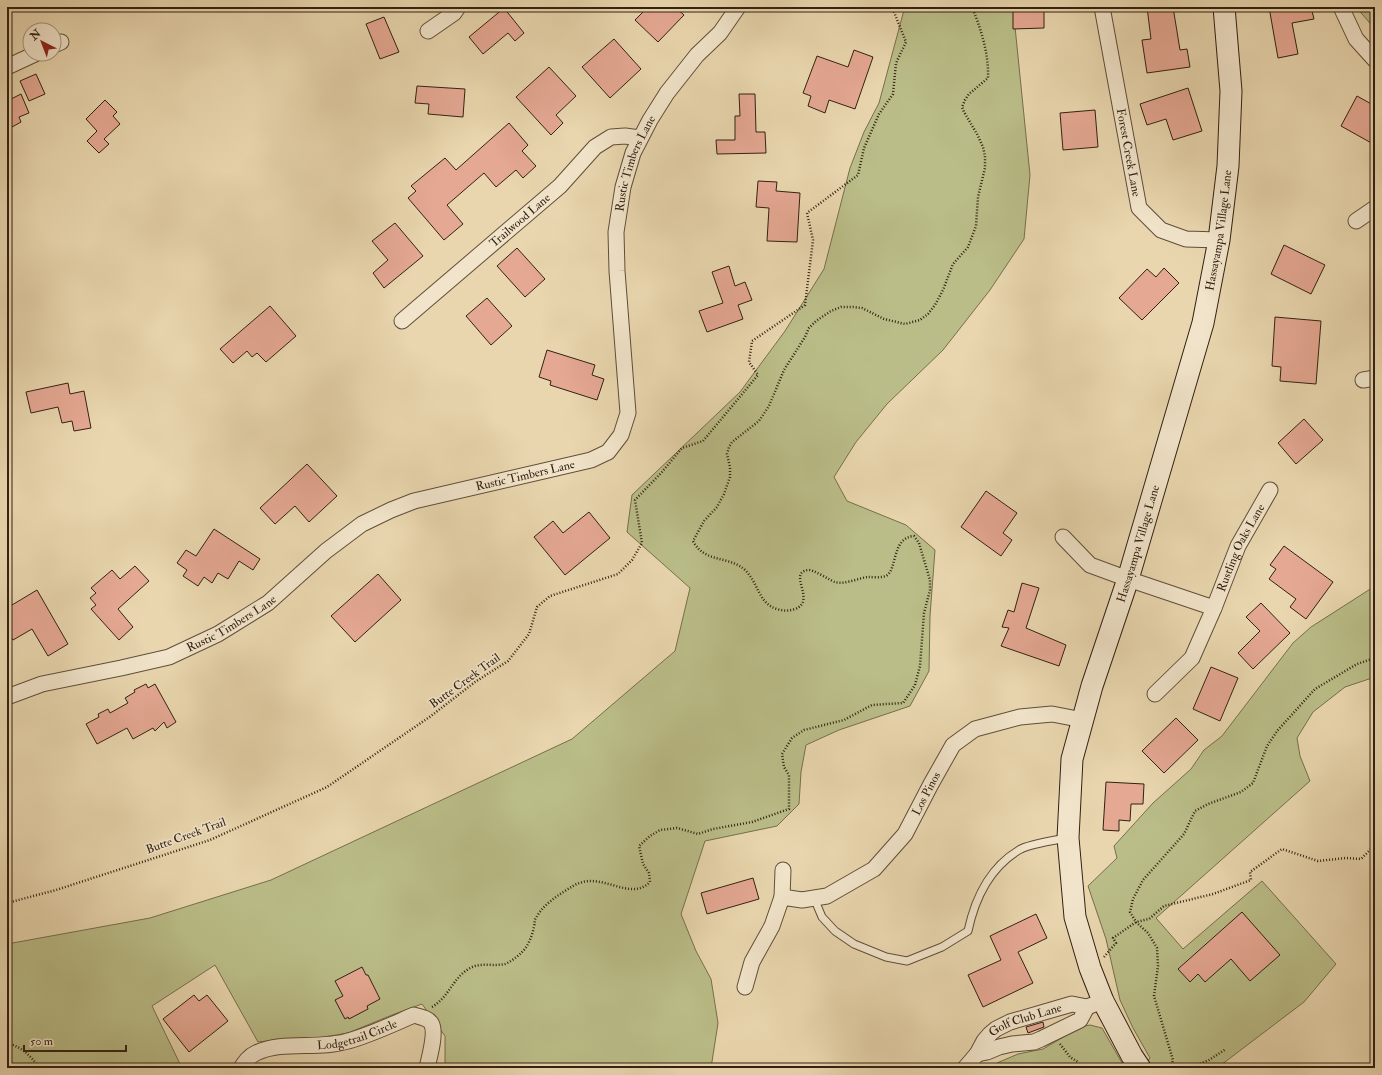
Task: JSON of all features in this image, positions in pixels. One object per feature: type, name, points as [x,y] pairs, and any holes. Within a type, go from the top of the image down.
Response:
[{"type":"street","points":[[428,31],[454,13],[458,7]]},
{"type":"street","name":"Rustic Timbers Lane","points":[[7,697],[42,684],[169,657],[218,634],[268,603],[326,551],[362,524],[391,510],[414,501],[591,460],[608,452],[621,435],[628,413],[617,271],[616,232],[623,187],[633,153],[640,138],[667,93],[697,55],[720,33],[738,7]]},
{"type":"street","name":"Forest Creek Lane","points":[[1102,7],[1139,208],[1161,230],[1186,239],[1219,240]]},
{"type":"street","name":"Hassayampa Village Lane","points":[[1140,1068],[1095,1004],[1090,968],[1075,917],[1068,838],[1072,759],[1092,686],[1128,579],[1203,324],[1219,240],[1228,166],[1231,91],[1224,7]]},
{"type":"street","points":[[1341,7],[1356,39],[1375,60]]},
{"type":"street","points":[[7,66],[22,60]]},
{"type":"street","name":"Trailwood Lane","points":[[402,321],[560,186],[595,147],[611,137],[625,136],[640,138]]},
{"type":"street","points":[[1356,222],[1375,208]]},
{"type":"street","name":"Rustling Oaks Lane","points":[[1155,694],[1192,658],[1214,608],[1238,546],[1270,490]]},
{"type":"street","points":[[1063,537],[1090,565],[1214,608]]},
{"type":"street","name":"Los Pinos","points":[[782,897],[802,900],[827,896],[874,869],[905,834],[953,745],[975,729],[1020,717],[1052,714],[1083,720]]},
{"type":"street","points":[[745,988],[752,962],[772,926],[782,897],[783,870]]},
{"type":"street","name":"Golf Club Lane","points":[[965,1068],[977,1054],[984,1041],[990,1034],[996,1029],[1010,1022],[1072,1004],[1095,1004]]},
{"type":"street","points":[[977,1054],[999,1047],[1034,1042],[1080,1020],[1095,1004]]},
{"type":"street","points":[[414,1015],[431,1022],[434,1030],[427,1068]]},
{"type":"street","name":"Lodgetrail Circle","points":[[241,1068],[246,1060],[256,1053],[270,1048],[331,1045],[348,1041],[414,1015]]},
{"type":"street","points":[[1010,1022],[1016,1044]]},
{"type":"lane","points":[[814,898],[822,917],[835,931],[854,944],[886,957],[907,961],[942,947],[968,931],[972,912],[986,882],[1000,864],[1020,849],[1068,838]]},
{"type":"path","name":"Butte Creek Trail","points":[[7,903],[56,890],[210,840],[328,787],[431,716],[475,682],[508,661],[529,634],[538,607],[550,596],[618,574],[632,560],[642,543],[635,500],[662,472],[682,448],[704,441],[758,375],[749,362],[752,341],[805,305],[814,240],[807,213],[858,176],[864,148],[879,114],[892,94],[896,63],[906,42],[892,7]]},
{"type":"path","points":[[414,1015],[434,1006],[442,999],[457,979],[468,969],[480,965],[506,964],[520,954],[528,946],[535,919],[546,905],[574,885],[592,880],[633,890],[645,888],[650,882],[649,873],[643,864],[639,846],[650,836],[660,830],[677,828],[698,834],[714,829],[752,822],[789,809],[789,775],[784,767],[782,754],[792,738],[804,730],[844,720],[872,705],[903,703],[915,685],[920,666],[924,613],[930,590],[930,580],[919,542],[914,536],[906,538],[901,543],[894,558],[891,571],[883,576],[857,578],[838,583],[825,578],[812,570],[804,572],[800,577],[805,596],[803,601],[795,609],[784,611],[770,607],[765,603],[750,575],[741,566],[704,554],[696,548],[693,541],[696,533],[704,521],[717,507],[724,494],[730,477],[730,466],[727,454],[729,447],[732,442],[759,421],[769,406],[784,370],[809,328],[816,320],[841,307],[862,308],[884,319],[905,324],[920,320],[928,314],[935,305],[943,290],[953,264],[968,247],[976,226],[978,197],[985,168],[985,156],[978,134],[962,107],[969,94],[988,78],[983,41],[972,7]]},
{"type":"path","points":[[1171,1068],[1173,1060],[1154,996],[1158,966],[1157,948],[1148,933],[1136,922],[1130,912],[1133,899],[1143,880],[1184,834],[1195,812],[1208,804],[1241,792],[1253,783],[1266,746],[1278,730],[1315,689],[1357,664],[1375,658]]},
{"type":"path","points":[[1090,968],[1100,961],[1116,943],[1113,938],[1136,922],[1149,919],[1164,906],[1214,894],[1251,880],[1250,872],[1282,849],[1318,861],[1346,858],[1361,859],[1375,844]]},
{"type":"path","points":[[1056,1039],[1070,1057],[1078,1062],[1080,1068]]},
{"type":"path","points":[[7,1043],[18,1046],[30,1056],[40,1068]]},
{"type":"path","points":[[1189,1068],[1209,1060],[1226,1049]]},
{"type":"green space","points":[[904,7],[1013,7],[1030,175],[1024,239],[990,290],[943,350],[887,404],[856,442],[834,477],[847,501],[906,525],[935,550],[930,616],[929,671],[910,706],[839,730],[806,745],[801,772],[799,804],[777,826],[705,841],[681,914],[696,951],[711,979],[718,1023],[711,1068],[445,1068],[445,1036],[422,1004],[348,1033],[318,1038],[258,1042],[215,965],[152,1006],[183,1068],[7,1068],[7,944],[150,918],[271,880],[572,739],[675,651],[690,588],[627,532],[632,495],[740,392],[785,331],[824,269],[850,168],[864,132],[879,103]]},
{"type":"green space","points":[[1356,7],[1375,7],[1375,29]]},
{"type":"green space","points":[[1375,586],[1375,679],[1372,678],[1345,687],[1313,712],[1297,738],[1300,756],[1310,781],[1156,918],[1183,949],[1262,881],[1336,964],[1304,1002],[1217,1068],[1141,1068],[1150,1058],[1133,1028],[1120,1000],[1106,939],[1088,886],[1117,858],[1114,846],[1153,803],[1191,769],[1204,750],[1222,736],[1293,643],[1311,627]]},
{"type":"green space","points":[[1090,1025],[1102,1028],[1125,1068],[991,1068],[997,1063],[1018,1054],[1043,1049],[1080,1027]]},
{"type":"building","points":[[648,7],[675,7],[684,15],[658,42],[635,20]]},
{"type":"building","points":[[1013,7],[1044,7],[1044,28],[1013,29]]},
{"type":"building","points":[[1147,7],[1173,7],[1180,50],[1187,49],[1190,67],[1147,73],[1142,40],[1151,39]]},
{"type":"building","points":[[1269,7],[1311,7],[1314,19],[1292,23],[1298,54],[1278,58]]},
{"type":"building","points":[[504,8],[524,33],[515,41],[508,33],[483,54],[469,37]]},
{"type":"building","points":[[384,17],[399,52],[380,59],[366,24]]},
{"type":"building","points":[[614,39],[641,69],[610,98],[582,67]]},
{"type":"building","points":[[854,50],[873,57],[855,109],[829,100],[825,113],[808,106],[811,96],[803,93],[817,56],[848,67]]},
{"type":"building","points":[[549,67],[576,96],[556,115],[563,123],[551,135],[516,97]]},
{"type":"building","points":[[36,74],[45,94],[29,101],[20,81]]},
{"type":"building","points":[[417,86],[465,89],[463,117],[428,114],[429,104],[415,103]]},
{"type":"building","points":[[1188,88],[1202,131],[1173,140],[1166,119],[1147,125],[1140,104]]},
{"type":"building","points":[[21,94],[29,113],[19,117],[21,122],[12,127],[7,117],[7,101]]},
{"type":"building","points":[[739,94],[755,94],[756,132],[765,132],[766,153],[717,154],[716,140],[735,140],[735,116],[740,116]]},
{"type":"building","points":[[1357,96],[1375,106],[1375,145],[1341,126]]},
{"type":"building","points":[[105,100],[117,112],[113,116],[120,124],[104,139],[109,144],[99,153],[87,141],[97,131],[86,119]]},
{"type":"building","points":[[1095,110],[1098,147],[1063,150],[1060,113]]},
{"type":"building","points":[[509,123],[528,145],[522,151],[536,166],[523,178],[516,170],[496,187],[484,173],[447,205],[463,224],[444,240],[408,198],[416,191],[411,186],[445,158],[456,170]]},
{"type":"building","points":[[758,181],[777,182],[776,191],[800,193],[797,242],[767,241],[769,208],[756,207]]},
{"type":"building","points":[[395,223],[423,256],[384,288],[373,273],[388,260],[372,241]]},
{"type":"building","points":[[1284,245],[1325,265],[1311,294],[1271,274]]},
{"type":"building","points":[[517,248],[545,279],[525,297],[497,266]]},
{"type":"building","points":[[729,266],[735,286],[745,282],[752,300],[738,305],[743,319],[707,332],[699,311],[723,303],[712,272]]},
{"type":"building","points":[[1164,268],[1179,283],[1142,320],[1119,298],[1147,269],[1156,277]]},
{"type":"building","points":[[487,298],[512,326],[491,345],[466,316]]},
{"type":"building","points":[[270,306],[296,336],[266,362],[257,353],[252,357],[247,351],[233,363],[220,349]]},
{"type":"building","points":[[1275,317],[1321,321],[1316,384],[1280,381],[1281,367],[1272,366]]},
{"type":"building","points":[[547,350],[595,365],[592,375],[604,379],[597,400],[550,385],[551,381],[539,377]]},
{"type":"building","points":[[68,383],[70,394],[84,391],[91,428],[74,431],[72,421],[62,423],[58,407],[31,413],[26,392]]},
{"type":"building","points":[[1304,419],[1323,440],[1296,464],[1278,443]]},
{"type":"building","points":[[307,464],[337,496],[309,522],[295,506],[275,524],[260,508]]},
{"type":"building","points":[[986,491],[1017,513],[1003,533],[1012,540],[1001,556],[961,527]]},
{"type":"building","points":[[589,512],[610,538],[565,575],[534,537],[553,521],[563,533]]},
{"type":"building","points":[[214,529],[260,559],[253,570],[239,561],[228,579],[218,573],[212,583],[204,577],[198,586],[183,576],[187,570],[177,563],[186,550],[196,556]]},
{"type":"building","points":[[1284,546],[1333,582],[1306,619],[1290,607],[1296,599],[1269,579],[1276,569],[1270,565]]},
{"type":"building","points":[[135,566],[149,581],[118,609],[133,627],[119,640],[91,609],[96,605],[90,598],[96,593],[91,588],[112,570],[120,579]]},
{"type":"building","points":[[378,574],[401,600],[355,642],[331,616]]},
{"type":"building","points":[[1022,583],[1039,588],[1026,628],[1066,645],[1059,666],[1001,646],[1009,628],[1002,627],[1008,610],[1014,612]]},
{"type":"building","points":[[37,590],[68,644],[48,656],[32,629],[13,640],[7,631],[7,608]]},
{"type":"building","points":[[1261,603],[1290,633],[1253,669],[1238,653],[1260,631],[1246,617]]},
{"type":"building","points":[[1211,667],[1238,678],[1220,721],[1193,709]]},
{"type":"building","points":[[146,684],[148,688],[155,684],[176,722],[167,728],[164,722],[155,731],[153,728],[133,739],[127,728],[97,744],[86,724],[99,717],[98,714],[108,709],[110,713],[128,703],[125,698],[135,692],[134,690]]},
{"type":"building","points":[[1176,718],[1198,740],[1164,773],[1142,751]]},
{"type":"building","points":[[1106,782],[1144,784],[1143,804],[1131,804],[1130,821],[1119,820],[1119,831],[1103,830]]},
{"type":"building","points":[[753,878],[759,899],[707,914],[701,893]]},
{"type":"building","points":[[1242,912],[1280,955],[1250,981],[1231,959],[1205,982],[1198,974],[1190,982],[1178,969]]},
{"type":"building","points":[[1036,914],[1047,938],[1018,952],[1033,983],[983,1007],[968,975],[1001,960],[990,936]]},
{"type":"building","points":[[362,967],[366,975],[368,975],[380,999],[367,1006],[368,1009],[349,1019],[348,1017],[345,1019],[335,1000],[343,996],[335,981]]},
{"type":"building","points":[[194,995],[199,1001],[207,995],[228,1021],[189,1052],[163,1019]]},
{"type":"building","points":[[1043,1022],[1044,1027],[1028,1033],[1026,1027]]}]
